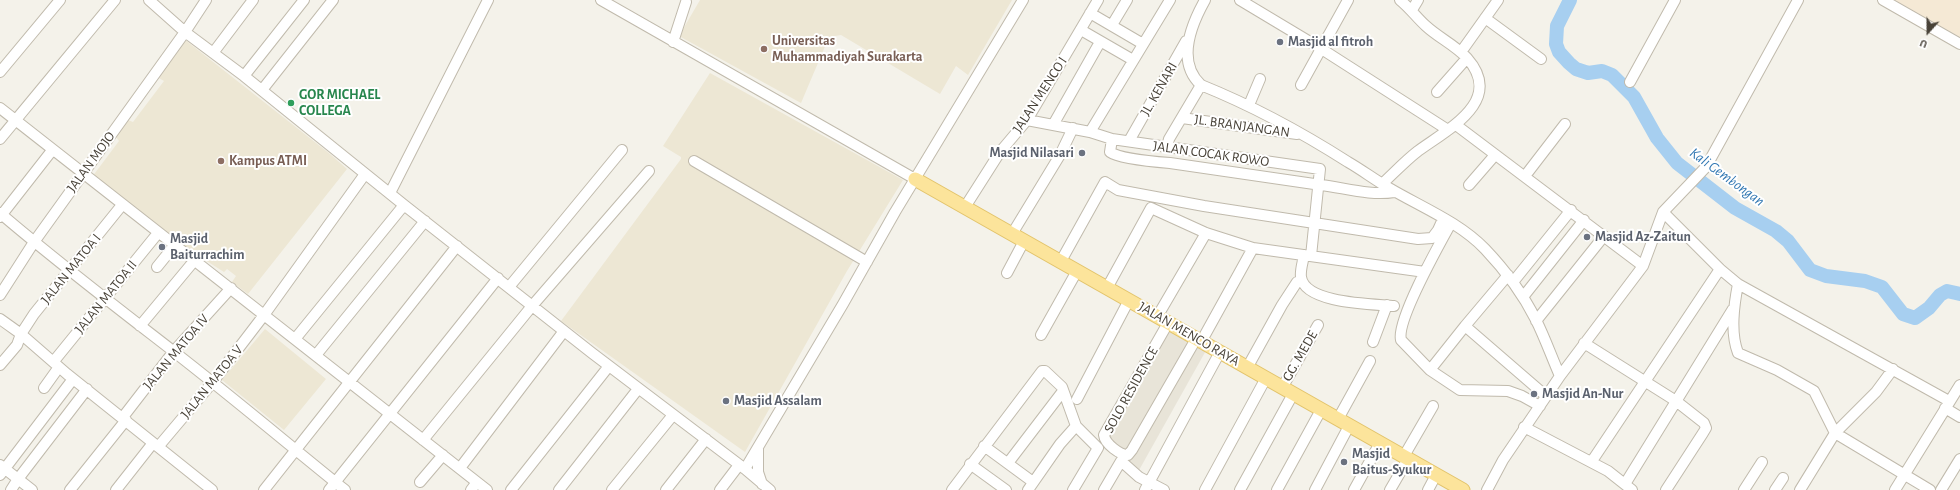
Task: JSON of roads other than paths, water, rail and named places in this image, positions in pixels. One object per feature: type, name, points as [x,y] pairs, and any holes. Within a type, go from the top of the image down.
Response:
[{"type":"main road","name":"JALAN MENCO RAYA","points":[[915,179],[1463,490]]},
{"type":"street","points":[[0,72],[60,0]]},
{"type":"street","points":[[0,139],[115,0]]},
{"type":"street","name":"JALAN MOJO","points":[[0,295],[34,242],[185,32],[206,0]]},
{"type":"street","points":[[213,53],[253,0]]},
{"type":"street","points":[[244,76],[304,0]]},
{"type":"street","points":[[262,90],[333,0]]},
{"type":"street","points":[[390,193],[488,0]]},
{"type":"street","points":[[601,0],[915,179]]},
{"type":"street","points":[[720,490],[742,467],[758,447],[844,304],[866,262],[915,179],[1023,0]]},
{"type":"street","name":"JALAN MENCO I","points":[[965,207],[1000,152],[1027,120],[1098,0]]},
{"type":"street","points":[[1112,25],[1127,0]]},
{"type":"street","points":[[1090,132],[1170,0]]},
{"type":"street","points":[[1205,0],[1189,36],[1187,53],[1189,66],[1193,76],[1201,85],[1248,105],[1303,135],[1394,192],[1447,221],[1480,244],[1510,279],[1523,298],[1536,320],[1560,376]]},
{"type":"street","points":[[1240,0],[1495,155],[1571,210],[1643,266]]},
{"type":"street","points":[[1301,85],[1320,48],[1348,0]]},
{"type":"street","points":[[1382,184],[1410,157],[1452,128],[1476,100],[1481,90],[1479,76],[1464,55],[1426,27],[1412,10],[1400,0]]},
{"type":"street","points":[[1412,10],[1418,0]]},
{"type":"street","points":[[1437,92],[1464,55],[1485,18],[1498,0]]},
{"type":"street","points":[[1630,82],[1675,0]]},
{"type":"street","points":[[1487,490],[1524,426],[1540,406],[1584,342],[1643,266],[1663,212],[1685,187],[1706,167],[1798,0]]},
{"type":"street","points":[[1883,0],[1960,44]]},
{"type":"street","points":[[156,2],[185,32],[262,90],[424,221],[766,487]]},
{"type":"street","points":[[673,42],[686,2]]},
{"type":"street","points":[[1090,12],[1143,44]]},
{"type":"street","points":[[1485,18],[1541,59]]},
{"type":"street","points":[[1081,30],[1133,60]]},
{"type":"street","name":"JL. KENARI","points":[[1129,141],[1189,36]]},
{"type":"street","points":[[1053,125],[1100,42]]},
{"type":"street","points":[[1248,105],[1260,80]]},
{"type":"street","points":[[1167,147],[1201,85]]},
{"type":"street","points":[[0,108],[14,121],[174,246],[231,288],[460,468],[474,486],[488,490]]},
{"type":"street","name":"JL. BRANJANGAN","points":[[1182,118],[1303,135]]},
{"type":"street","points":[[1027,120],[1090,132],[1111,143],[1111,153],[1118,156],[1377,193],[1394,192]]},
{"type":"street","points":[[1525,176],[1565,124]]},
{"type":"street","points":[[1012,234],[1060,155],[1073,128]]},
{"type":"street","name":"JALAN COCAK ROWO","points":[[1111,143],[1129,141],[1320,169],[1318,184]]},
{"type":"street","points":[[509,287],[622,150]]},
{"type":"street","points":[[50,153],[1,215],[104,298],[174,351],[296,450],[332,486],[345,490]]},
{"type":"street","points":[[1469,185],[1495,155]]},
{"type":"street","points":[[1235,173],[1237,158]]},
{"type":"street","points":[[694,161],[866,262]]},
{"type":"street","points":[[423,440],[532,306],[564,271],[595,232],[649,170]]},
{"type":"street","name":"JALAN MATOA V","points":[[116,490],[212,383],[264,315],[365,174]]},
{"type":"street","points":[[1060,261],[1105,182],[1118,190],[1204,206],[1428,239],[1436,234],[1447,221]]},
{"type":"street","points":[[1318,184],[1315,223],[1301,277],[1306,285],[1320,296],[1338,300],[1391,305],[1373,342]]},
{"type":"street","name":"JALAN MATOA I","points":[[0,365],[17,345],[21,334],[34,314],[122,205]]},
{"type":"street","points":[[295,339],[404,205]]},
{"type":"street","points":[[1107,288],[1151,208],[1206,232],[1253,248],[1425,272]]},
{"type":"street","points":[[1430,370],[1465,326],[1510,279],[1571,210]]},
{"type":"street","points":[[1663,212],[1720,269],[1738,284],[1893,370],[1947,404],[1960,417]]},
{"type":"street","points":[[1523,298],[1584,220]]},
{"type":"street","points":[[316,355],[424,221]]},
{"type":"street","points":[[1447,221],[1400,335],[1405,346],[1430,370],[1460,390],[1508,391],[1540,406]]},
{"type":"street","points":[[1163,320],[1206,232]]},
{"type":"street","name":"JALAN MATOA II","points":[[44,388],[57,364],[104,298],[158,233]]},
{"type":"street","points":[[1536,320],[1604,236]]},
{"type":"street","points":[[1006,273],[1024,241]]},
{"type":"street","points":[[157,267],[174,246]]},
{"type":"street","points":[[264,490],[457,246]]},
{"type":"street","points":[[1199,340],[1253,248]]},
{"type":"street","points":[[140,326],[194,261]]},
{"type":"street","points":[[1592,462],[1720,269]]},
{"type":"street","points":[[1041,335],[1077,271]]},
{"type":"street","points":[[332,486],[498,278]]},
{"type":"street","points":[[1247,368],[1282,305],[1297,282]]},
{"type":"street","points":[[1738,284],[1734,308],[1735,346],[1738,353],[1777,370],[1814,391],[1835,433],[1930,490]]},
{"type":"street","name":"JALAN MATOA IV","points":[[70,490],[174,351],[231,288]]},
{"type":"street","points":[[1077,399],[1129,300]]},
{"type":"street","points":[[1524,426],[1592,462],[1628,487],[1676,401],[1734,308]]},
{"type":"street","points":[[0,319],[21,334],[73,379],[124,418],[209,489]]},
{"type":"street","name":"SOLO RESIDENCE","points":[[1163,320],[1104,435],[1107,443],[1124,455],[1130,453],[1199,340]]},
{"type":"street","name":"GG. MEDE","points":[[1240,490],[1318,325]]},
{"type":"street","points":[[1465,326],[1546,396]]},
{"type":"street","points":[[460,468],[564,331]]},
{"type":"street","points":[[1584,342],[1645,380],[1697,416],[1704,423],[1706,428],[1666,490]]},
{"type":"street","points":[[1147,487],[1198,389],[1220,352]]},
{"type":"street","points":[[1338,419],[1370,361]]},
{"type":"street","points":[[511,490],[609,366]]},
{"type":"street","points":[[1800,490],[1835,433],[1876,392],[1893,370]]},
{"type":"street","points":[[952,490],[970,464],[1042,371],[1045,371],[1061,385],[1076,426],[1098,448],[1073,490]]},
{"type":"street","points":[[1205,490],[1266,378]]},
{"type":"street","points":[[32,490],[18,479],[2,470],[73,379]]},
{"type":"street","points":[[1895,490],[1960,385]]},
{"type":"street","points":[[559,490],[638,388]]},
{"type":"street","points":[[11,490],[87,389]]},
{"type":"street","points":[[1008,463],[1063,391]]},
{"type":"street","points":[[1390,490],[1433,406]]},
{"type":"street","points":[[1276,490],[1321,410]]},
{"type":"street","points":[[612,490],[673,415]]},
{"type":"street","points":[[984,446],[1008,463],[1030,486],[1076,426]]},
{"type":"street","points":[[1316,490],[1350,426]]},
{"type":"street","points":[[666,490],[706,439]]},
{"type":"street","points":[[1354,490],[1380,443]]},
{"type":"street","points":[[758,447],[758,472],[766,487]]},
{"type":"street","points":[[420,482],[443,455]]},
{"type":"street","points":[[1942,490],[1960,458]]},
{"type":"street","points":[[1104,490],[1121,461],[1147,487],[1164,490]]},
{"type":"street","points":[[1744,490],[1762,462]]},
{"type":"street","points":[[970,464],[992,486],[1006,490]]},
{"type":"street","points":[[1428,490],[1436,475]]},
{"type":"street","points":[[1775,490],[1783,478]]},
{"type":"waterway","name":"Kali Gembongan","points":[[1570,0],[1557,26],[1556,44],[1559,52],[1576,69],[1588,73],[1602,71],[1612,75],[1634,97],[1657,138],[1677,163],[1735,208],[1776,231],[1788,241],[1810,270],[1826,276],[1865,281],[1882,287],[1903,314],[1915,318],[1929,308],[1940,295],[1947,291],[1960,294]]},
{"type":"place","name":"Masjid al fitroh","points":[[1280,42]]},
{"type":"place","name":"Universitas Muhammadiyah Surakarta","points":[[764,49]]},
{"type":"place","name":"GOR MICHAEL COLLEGA","points":[[291,103]]},
{"type":"place","name":"Masjid Nilasari","points":[[1082,153]]},
{"type":"place","name":"Kampus ATMI","points":[[221,161]]},
{"type":"place","name":"Masjid Az-Zaitun","points":[[1587,237]]},
{"type":"place","name":"Masjid Baiturrachim","points":[[162,247]]},
{"type":"place","name":"Masjid An-Nur","points":[[1534,394]]},
{"type":"place","name":"Masjid Assalam","points":[[726,401]]},
{"type":"place","name":"Masjid Baitus-Syukur","points":[[1344,462]]}]
